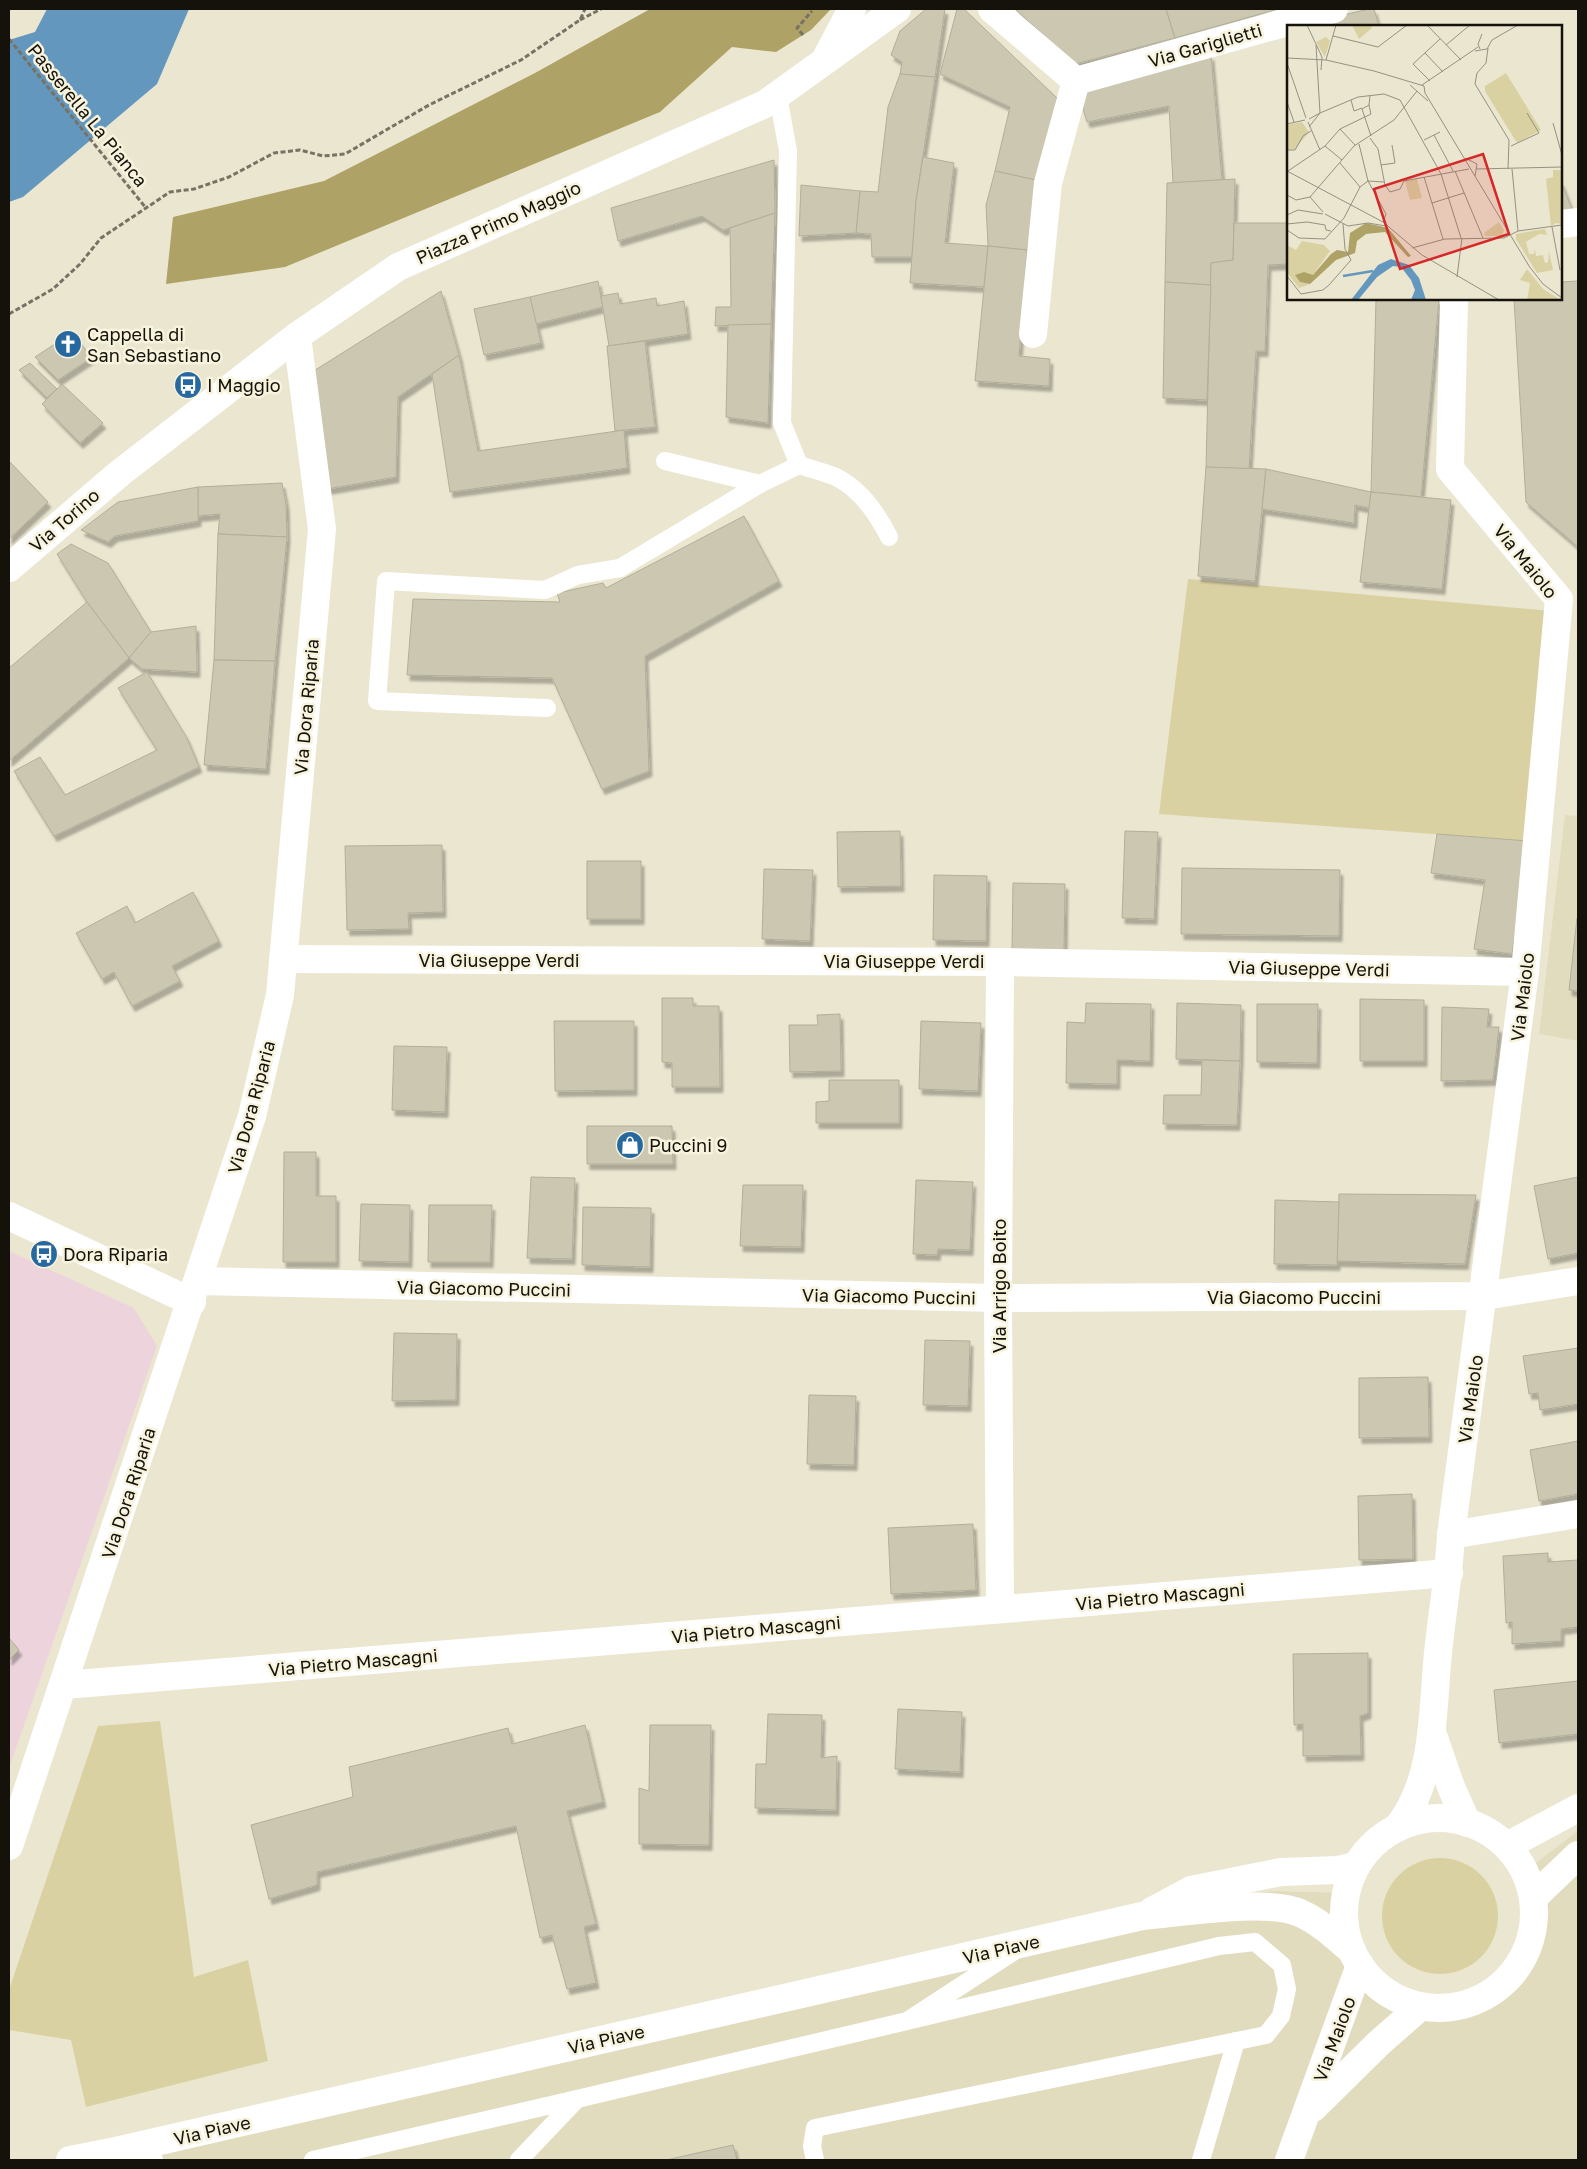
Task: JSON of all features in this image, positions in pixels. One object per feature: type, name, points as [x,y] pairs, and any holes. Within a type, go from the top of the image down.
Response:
[{"type":"street","points":[[824,61],[852,9]]},
{"type":"street","name":"Piazza Primo Maggio","points":[[120,473],[296,336],[398,267],[765,104],[897,9]]},
{"type":"street","points":[[992,9],[1076,81],[1048,183],[1033,334]]},
{"type":"street","name":"Via Gariglietti","points":[[1076,81],[1334,9]]},
{"type":"street","points":[[1562,224],[1578,222]]},
{"type":"street","name":"Via Maiolo","points":[[1397,1828],[1410,1812],[1419,1790],[1432,1732],[1438,1652],[1449,1573],[1451,1535],[1484,1296],[1525,972],[1560,599],[1450,469],[1454,300]]},
{"type":"street","name":"Via Dora Riparia","points":[[9,1846],[195,1292],[252,1116],[280,996],[322,529],[296,336]]},
{"type":"street","name":"Via Torino","points":[[9,568],[120,473]]},
{"type":"street","name":"Via Giuseppe Verdi","points":[[283,959],[1000,962],[1525,972]]},
{"type":"street","name":"Via Arrigo Boito","points":[[1000,962],[998,1298],[1000,1609]]},
{"type":"street","points":[[9,1216],[195,1292]]},
{"type":"street","name":"Via Giacomo Puccini","points":[[195,1292],[998,1298],[1484,1296],[1578,1281]]},
{"type":"street","points":[[1451,1535],[1578,1514]]},
{"type":"street","name":"Via Pietro Mascagni","points":[[64,1685],[1449,1573]]},
{"type":"street","name":"Via Maiolo","points":[[1432,1732],[1451,1787],[1468,1823]]},
{"type":"street","points":[[1507,1846],[1578,1808]]},
{"type":"street","points":[[1356,1958],[1344,1922],[1346,1893],[1356,1866],[1374,1844],[1397,1828],[1424,1819],[1455,1819],[1483,1828],[1507,1846],[1525,1871],[1534,1897],[1578,1855]]},
{"type":"street","name":"Via Piave","points":[[1142,1916],[1190,1890],[1280,1872],[1338,1870],[1356,1866]]},
{"type":"street","name":"Via Piave","points":[[92,2157],[1142,1916],[1274,1906],[1298,1912],[1325,1927],[1356,1958],[1369,1978],[1392,1996],[1420,2007],[1450,2008],[1483,1998],[1504,1984],[1523,1959],[1533,1932],[1534,1897]]},
{"type":"street","name":"Via Maiolo","points":[[1289,2160],[1308,2112],[1356,1958]]},
{"type":"street","name":"Via Maiolo","points":[[1308,2112],[1379,2043],[1420,2007]]},
{"type":"lane","points":[[778,96],[788,151],[782,423],[799,465]]},
{"type":"lane","points":[[665,461],[760,484]]},
{"type":"lane","points":[[548,708],[377,701],[386,580],[545,590],[578,575],[620,568],[760,484],[799,465],[836,477],[862,497],[878,515],[889,537]]},
{"type":"lane","points":[[313,2160],[1219,1946],[1254,1942],[1282,1965],[1287,1989],[1281,2016],[1266,2035],[815,2128],[812,2146],[815,2160]]},
{"type":"lane","points":[[907,2021],[1026,1943]]},
{"type":"lane","points":[[1201,2160],[1236,2041]]},
{"type":"lane","points":[[519,2160],[577,2099]]},
{"type":"lane","points":[[92,2157],[154,2160]]},
{"type":"path","points":[[580,20],[585,9]]},
{"type":"path","points":[[9,314],[53,289],[80,264],[101,238],[170,192],[194,189],[229,177],[264,156],[274,153],[300,150],[323,156],[345,154],[429,105],[522,60],[580,20],[602,9]]},
{"type":"path","name":"Passerella La Pianca","points":[[9,39],[146,208]]},
{"type":"shaded area","points":[[650,9],[831,9],[811,30],[776,52],[732,47],[660,112],[285,267],[166,284],[173,217],[324,181],[535,73]]},
{"type":"shaded area","points":[[1188,579],[1551,611],[1528,841],[1159,814]]},
{"type":"shaded area","points":[[1565,815],[1578,816],[1578,1041],[1539,1034]]},
{"type":"shaded area","points":[[9,1251],[134,1308],[157,1346],[9,1768]]},
{"type":"shaded area","points":[[160,1721],[194,1977],[248,1960],[268,2061],[86,2107],[71,2040],[9,2030],[9,1990],[98,1726]]},
{"type":"shaded area","points":[[1578,1831],[1578,2160],[52,2160],[1249,1894],[1275,1891],[1346,1893],[1345,1922],[1352,1951],[1369,1978],[1392,1996],[1420,2007],[1450,2008],[1483,1998],[1504,1984],[1523,1959],[1533,1932],[1535,1915],[1534,1897],[1525,1871]]},
{"type":"shaded area","points":[[1440,1858],[1462,1862],[1472,1867],[1481,1875],[1489,1884],[1494,1894],[1498,1916],[1494,1938],[1489,1948],[1481,1957],[1472,1965],[1462,1970],[1440,1974],[1418,1970],[1408,1965],[1399,1957],[1391,1948],[1386,1938],[1382,1916],[1386,1894],[1391,1884],[1399,1875],[1408,1867],[1418,1862]]},
{"type":"water","points":[[47,9],[189,9],[157,84],[23,197],[9,202],[9,40],[35,32]]},
{"type":"building","points":[[926,9],[945,9],[935,77],[900,74],[902,62],[891,55],[900,31]]},
{"type":"building","points":[[957,9],[964,9],[1057,98],[1040,181],[995,171],[1010,107],[940,74]]},
{"type":"building","points":[[1015,9],[1166,9],[1175,38],[1075,64]]},
{"type":"building","points":[[1166,9],[1278,9],[1175,38]]},
{"type":"building","points":[[1374,9],[1379,25],[1323,25],[1321,20]]},
{"type":"building","points":[[1211,55],[1222,180],[1173,183],[1169,106],[1087,122],[1079,95],[1095,83]]},
{"type":"building","points":[[900,74],[935,77],[916,201],[912,257],[872,257],[871,234],[856,233],[860,191],[878,192],[888,107]]},
{"type":"building","points":[[923,157],[954,163],[945,243],[988,246],[984,287],[910,283],[916,201]]},
{"type":"building","points":[[774,160],[775,213],[723,230],[702,216],[618,241],[611,208]]},
{"type":"building","points":[[995,171],[1040,181],[1027,250],[988,246],[986,205]]},
{"type":"building","points":[[1235,179],[1233,260],[1211,263],[1211,285],[1165,282],[1167,183]]},
{"type":"building","points":[[1562,184],[1573,212],[1562,214]]},
{"type":"building","points":[[801,185],[860,191],[856,233],[799,236]]},
{"type":"building","points":[[775,213],[771,324],[715,326],[716,307],[731,307],[730,228]]},
{"type":"building","points":[[1234,223],[1287,223],[1287,264],[1268,265],[1265,351],[1256,351],[1249,469],[1206,467],[1211,263],[1233,260]]},
{"type":"building","points":[[988,246],[1027,250],[1019,356],[1050,359],[1049,386],[975,381]]},
{"type":"building","points":[[598,281],[603,307],[536,324],[530,297]]},
{"type":"building","points":[[1578,281],[1578,546],[1526,502],[1514,300],[1562,300],[1562,282]]},
{"type":"building","points":[[1165,282],[1211,285],[1207,400],[1163,398]]},
{"type":"building","points":[[441,291],[459,355],[398,397],[396,477],[327,489],[312,372]]},
{"type":"building","points":[[618,293],[620,304],[656,298],[657,306],[684,301],[688,334],[609,346],[601,296]]},
{"type":"building","points":[[530,297],[541,343],[484,355],[474,309]]},
{"type":"building","points":[[1376,300],[1439,300],[1421,497],[1371,492]]},
{"type":"building","points":[[771,324],[768,423],[726,417],[728,325]]},
{"type":"building","name":"Cappella di San Sebastiano","points":[[73,332],[91,358],[58,380],[35,357]]},
{"type":"building","points":[[645,341],[655,427],[615,431],[607,346]]},
{"type":"building","points":[[459,355],[478,451],[624,430],[627,468],[450,492],[432,374]]},
{"type":"building","points":[[30,363],[57,389],[47,398],[19,370]]},
{"type":"building","points":[[62,384],[103,423],[80,443],[42,404]]},
{"type":"building","points":[[9,461],[48,502],[9,539]]},
{"type":"building","points":[[1206,467],[1266,469],[1255,581],[1198,576]]},
{"type":"building","points":[[1266,469],[1371,492],[1369,508],[1355,505],[1354,523],[1262,509]]},
{"type":"building","points":[[282,483],[286,504],[287,537],[218,534],[220,514],[198,516],[198,487]]},
{"type":"building","points":[[198,487],[198,521],[115,536],[108,542],[81,530],[118,502]]},
{"type":"building","points":[[1371,492],[1451,500],[1442,589],[1360,582]]},
{"type":"building","points":[[744,516],[779,581],[645,656],[649,771],[602,789],[552,678],[407,675],[413,599],[560,602],[557,593],[603,583],[606,588]]},
{"type":"building","points":[[218,534],[287,537],[275,661],[214,660]]},
{"type":"building","points":[[71,544],[108,563],[151,632],[129,658],[87,602],[57,554]]},
{"type":"building","points":[[87,602],[129,658],[9,761],[9,668]]},
{"type":"building","points":[[196,626],[197,672],[142,669],[129,658],[151,632]]},
{"type":"building","points":[[214,660],[275,661],[266,769],[204,765]]},
{"type":"building","points":[[147,672],[187,738],[199,767],[54,836],[14,771],[40,757],[65,795],[157,750],[118,688]]},
{"type":"building","points":[[900,831],[901,886],[838,887],[837,832]]},
{"type":"building","points":[[1125,831],[1158,832],[1154,919],[1122,918]]},
{"type":"building","points":[[1437,834],[1528,841],[1512,954],[1474,949],[1485,880],[1431,873]]},
{"type":"building","points":[[442,845],[443,912],[408,913],[409,929],[347,930],[345,846]]},
{"type":"building","points":[[587,861],[641,861],[641,919],[587,919]]},
{"type":"building","points":[[1182,868],[1340,870],[1339,936],[1181,934]]},
{"type":"building","points":[[764,869],[813,870],[810,941],[762,939]]},
{"type":"building","points":[[934,875],[987,876],[986,941],[933,940]]},
{"type":"building","points":[[1013,883],[1065,884],[1064,951],[1012,949]]},
{"type":"building","points":[[193,892],[219,941],[172,966],[180,981],[132,1006],[114,972],[102,979],[76,933],[127,906],[135,923]]},
{"type":"building","points":[[1578,918],[1578,991],[1569,990]]},
{"type":"building","points":[[662,998],[693,998],[693,1006],[719,1006],[720,1087],[672,1087],[672,1063],[662,1062]]},
{"type":"building","points":[[1360,999],[1424,1000],[1424,1061],[1360,1061]]},
{"type":"building","points":[[1086,1003],[1151,1004],[1150,1061],[1117,1060],[1117,1084],[1066,1083],[1067,1022],[1085,1023]]},
{"type":"building","points":[[1177,1003],[1241,1005],[1240,1061],[1176,1059]]},
{"type":"building","points":[[1257,1004],[1318,1004],[1317,1063],[1257,1062]]},
{"type":"building","points":[[1442,1007],[1489,1009],[1487,1027],[1499,1027],[1493,1080],[1441,1081]]},
{"type":"building","points":[[840,1014],[841,1071],[790,1072],[789,1025],[818,1025],[817,1015]]},
{"type":"building","points":[[554,1021],[634,1021],[634,1090],[555,1091]]},
{"type":"building","points":[[921,1021],[981,1023],[978,1091],[919,1089]]},
{"type":"building","points":[[394,1046],[447,1047],[445,1112],[392,1110]]},
{"type":"building","points":[[1202,1060],[1240,1061],[1237,1125],[1163,1124],[1164,1095],[1201,1095]]},
{"type":"building","points":[[829,1080],[899,1080],[899,1123],[816,1123],[816,1102],[829,1101]]},
{"type":"building","name":"Puccini 9","points":[[587,1126],[672,1126],[673,1164],[587,1164]]},
{"type":"building","points":[[284,1152],[316,1152],[316,1196],[336,1196],[336,1262],[283,1262]]},
{"type":"building","points":[[531,1177],[575,1178],[572,1259],[527,1258]]},
{"type":"building","points":[[1578,1177],[1578,1253],[1548,1259],[1534,1186]]},
{"type":"building","points":[[916,1180],[973,1182],[970,1250],[938,1249],[937,1255],[913,1254]]},
{"type":"building","points":[[743,1185],[803,1185],[801,1247],[740,1246]]},
{"type":"building","points":[[1339,1194],[1476,1195],[1465,1264],[1337,1261]]},
{"type":"building","points":[[1275,1200],[1339,1202],[1337,1265],[1274,1264]]},
{"type":"building","points":[[361,1204],[410,1205],[409,1262],[359,1261]]},
{"type":"building","points":[[429,1205],[492,1205],[490,1262],[428,1262]]},
{"type":"building","points":[[583,1207],[651,1208],[650,1267],[582,1265]]},
{"type":"building","points":[[394,1333],[457,1334],[456,1400],[392,1401]]},
{"type":"building","points":[[925,1340],[970,1341],[968,1406],[923,1405]]},
{"type":"building","points":[[1578,1348],[1578,1404],[1540,1410],[1538,1393],[1529,1394],[1523,1356]]},
{"type":"building","points":[[1428,1377],[1429,1437],[1359,1438],[1359,1378]]},
{"type":"building","points":[[809,1395],[856,1396],[854,1465],[807,1464]]},
{"type":"building","points":[[1578,1441],[1578,1494],[1539,1501],[1530,1450]]},
{"type":"building","points":[[1412,1494],[1413,1559],[1359,1560],[1358,1496]]},
{"type":"building","points":[[973,1524],[976,1590],[891,1594],[888,1528]]},
{"type":"building","points":[[1548,1553],[1548,1562],[1578,1560],[1578,1627],[1561,1629],[1561,1641],[1512,1644],[1512,1622],[1506,1623],[1503,1556]]},
{"type":"building","points":[[9,1638],[19,1650],[9,1660]]},
{"type":"building","points":[[1368,1653],[1368,1713],[1360,1716],[1361,1755],[1303,1756],[1303,1724],[1294,1725],[1293,1654]]},
{"type":"building","points":[[1578,1681],[1578,1734],[1499,1743],[1494,1690]]},
{"type":"building","points":[[898,1709],[962,1712],[960,1772],[895,1769]]},
{"type":"building","points":[[768,1714],[822,1715],[821,1758],[837,1756],[836,1810],[755,1808],[756,1764],[766,1764]]},
{"type":"building","points":[[585,1725],[603,1802],[567,1811],[596,1924],[584,1927],[596,1983],[567,1989],[552,1935],[540,1938],[516,1826],[317,1872],[317,1885],[269,1899],[251,1825],[353,1797],[349,1767],[508,1728],[512,1744]]},
{"type":"building","points":[[650,1725],[711,1725],[709,1845],[639,1844],[639,1788],[649,1791]]},
{"type":"building","points":[[733,2145],[737,2160],[666,2160]]},
{"type":"place","name":"Cappella di San Sebastiano","points":[[68,344]]},
{"type":"place","name":"I Maggio","points":[[188,385]]},
{"type":"place","name":"Puccini 9","points":[[630,1145]]},
{"type":"place","name":"Dora Riparia","points":[[44,1254]]}]
